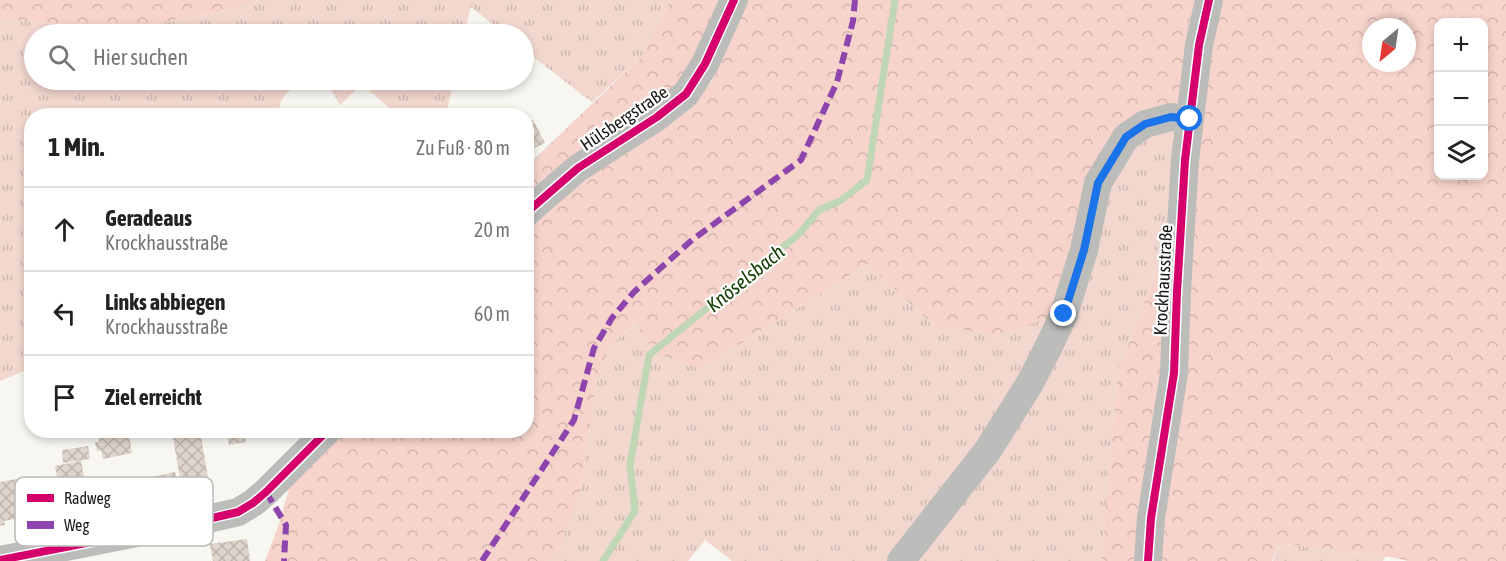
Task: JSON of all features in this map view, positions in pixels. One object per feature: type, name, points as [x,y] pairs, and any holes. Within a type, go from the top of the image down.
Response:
[{"type":"street","name":"Hülsbergstraße","points":[[534,206],[578,168],[657,117],[686,94],[705,64],[734,0]]},
{"type":"street","name":"Krockhausstraße","points":[[1148,561],[1151,518],[1174,373],[1185,160],[1199,45],[1209,0]]},
{"type":"street","points":[[901,561],[988,450],[1040,365],[1064,314],[1084,250],[1098,183],[1126,137],[1145,124],[1171,117],[1190,119]]},
{"type":"street","points":[[213,518],[238,512],[266,492],[320,438]]},
{"type":"street","points":[[0,560],[71,546]]},
{"type":"green space","points":[[0,0],[258,0],[230,10],[156,24],[64,24],[0,19]]},
{"type":"green space","points":[[258,0],[671,0],[640,58],[592,102],[534,58],[534,24],[492,24],[471,7],[467,24],[156,24],[230,10]]},
{"type":"green space","points":[[671,0],[721,0],[692,70],[669,96],[534,193],[534,159],[640,58]]},
{"type":"green space","points":[[747,0],[1506,0],[1506,561],[1409,561],[1278,543],[1272,561],[1101,561],[1118,371],[1161,260],[1183,146],[1182,100],[1124,134],[1060,314],[998,335],[934,326],[868,264],[700,369],[654,352],[636,323],[612,343],[597,377],[581,487],[558,554],[546,561],[265,561],[279,524],[291,481],[334,438],[534,438],[534,223],[563,196],[590,176],[675,121],[711,82]]},
{"type":"green space","points":[[0,19],[64,24],[24,24],[24,90],[291,90],[282,99],[280,108],[24,108],[24,371],[0,381]]},
{"type":"green space","points":[[331,90],[356,90],[340,105]]},
{"type":"green space","points":[[369,90],[452,90],[448,108],[389,108]]},
{"type":"green space","points":[[1181,131],[1183,146],[1161,260],[1118,371],[1101,561],[909,561],[990,460],[1095,213],[1139,132]]},
{"type":"green space","points":[[868,264],[934,326],[1060,314],[1047,341],[895,561],[732,561],[705,540],[688,561],[542,561],[581,487],[597,377],[612,343],[637,323],[700,369]]},
{"type":"green space","points":[[1278,543],[1386,556],[1383,561],[1273,561]]},
{"type":"building","points":[[534,122],[545,143],[534,148]]},
{"type":"building","points":[[98,438],[129,438],[132,453],[103,459],[101,450],[97,451],[95,442],[99,442]]},
{"type":"building","points":[[173,438],[201,438],[208,477],[180,477]]},
{"type":"building","points":[[228,438],[245,438],[246,442],[229,445]]},
{"type":"building","points":[[88,446],[90,459],[63,463],[62,450]]},
{"type":"building","points":[[81,461],[84,477],[57,477],[55,466]]},
{"type":"building","points":[[175,472],[176,477],[152,477]]},
{"type":"building","points":[[15,479],[15,519],[4,521],[5,525],[0,526],[0,482]]},
{"type":"building","points":[[247,539],[250,561],[213,561],[210,546],[213,544]]},
{"type":"waterway","name":"Knöselsbach","points":[[603,561],[635,511],[630,465],[649,355],[799,234],[819,210],[840,201],[867,180],[895,0]]},
{"type":"marked path","points":[[482,561],[574,420],[594,348],[612,318],[634,292],[692,240],[801,160],[837,82],[853,21],[855,0]]},
{"type":"marked path","points":[[266,492],[286,525],[284,561]]},
{"type":"cycle path","points":[[534,206],[578,168],[657,117],[686,94],[705,64],[734,0]]},
{"type":"cycle path","points":[[1148,561],[1151,518],[1174,373],[1185,160],[1199,45],[1209,0]]},
{"type":"cycle path","points":[[213,518],[238,512],[253,503],[320,438]]},
{"type":"cycle path","points":[[0,560],[71,546]]},
{"type":"route","points":[[1064,314],[1084,250],[1098,183],[1126,137],[1145,124],[1171,117],[1190,119]]}]
